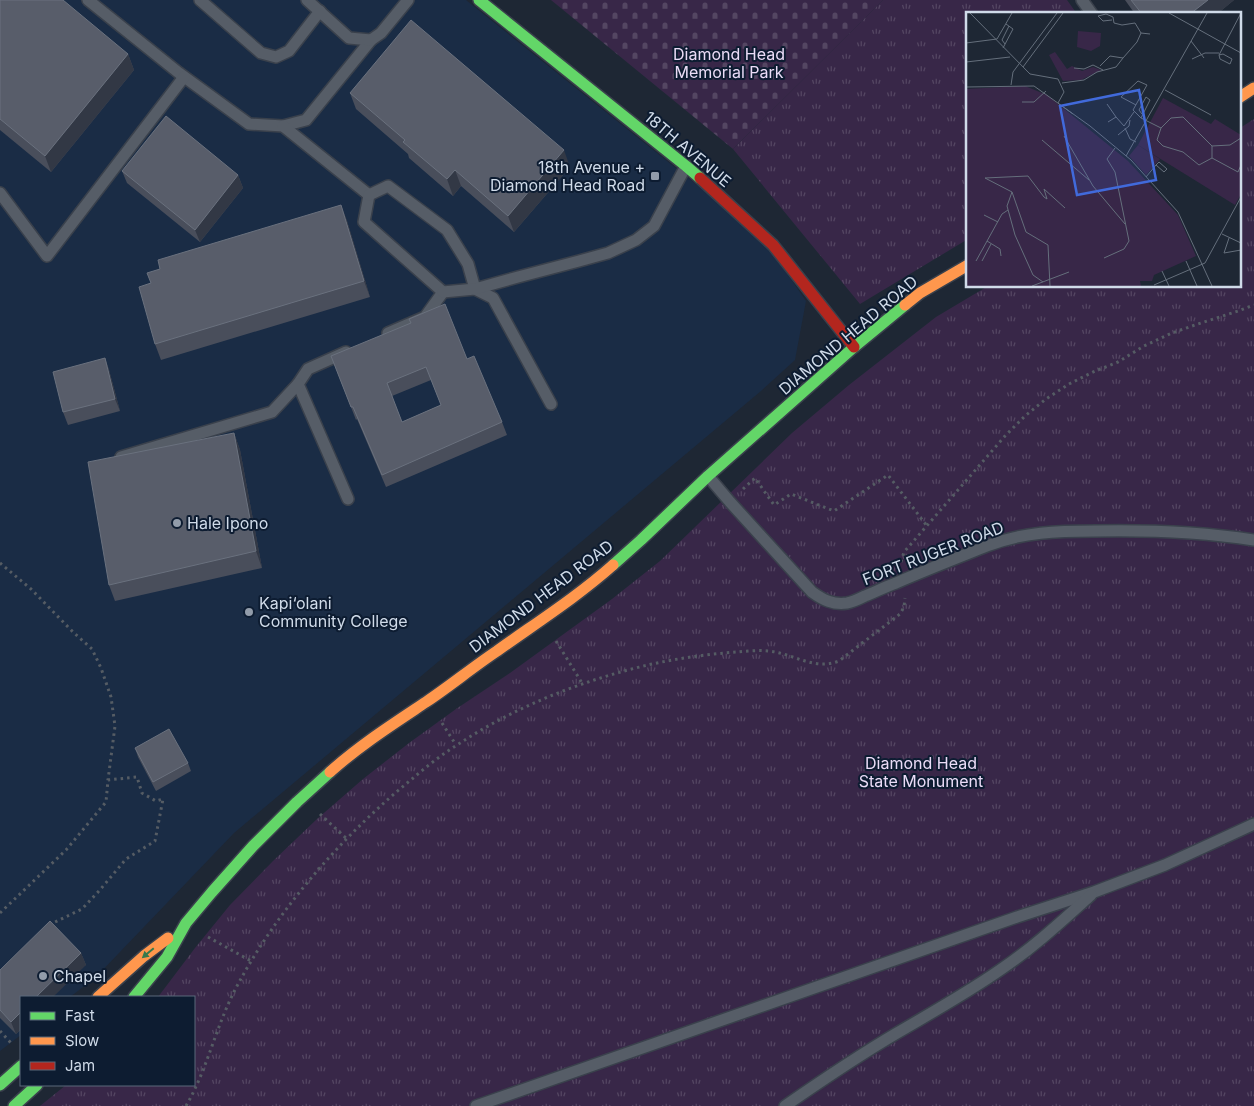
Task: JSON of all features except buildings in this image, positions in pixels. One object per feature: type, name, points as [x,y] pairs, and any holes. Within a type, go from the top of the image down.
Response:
[{"type":"street","name":"18TH AVENUE","points":[[478,0],[686,166],[773,245],[854,347]]},
{"type":"street","points":[[1242,96],[1254,88]]},
{"type":"street","name":"DIAMOND HEAD ROAD","points":[[99,996],[186,922],[253,846],[303,796],[347,757],[596,580],[708,476],[854,347],[920,293],[966,267]]},
{"type":"street","name":"DIAMOND HEAD ROAD","points":[[135,996],[167,957],[186,922]]},
{"type":"street","points":[[0,1085],[20,1067]]},
{"type":"street","points":[[14,1106],[37,1086]]},
{"type":"lane","points":[[88,0],[184,77],[248,124],[283,126],[306,120],[371,40],[382,33],[408,0]]},
{"type":"lane","points":[[200,0],[261,53],[276,57],[289,51],[320,11]]},
{"type":"lane","points":[[307,0],[348,38],[371,40]]},
{"type":"lane","points":[[1082,0],[1091,12]]},
{"type":"lane","points":[[0,194],[48,256],[184,77]]},
{"type":"lane","points":[[283,126],[369,195]]},
{"type":"lane","points":[[369,195],[364,222],[443,292],[475,289],[608,253],[636,240],[654,226],[686,166]]},
{"type":"lane","points":[[369,195],[388,186],[447,230],[468,264],[475,289],[493,298],[551,404]]},
{"type":"lane","points":[[380,336],[425,316],[443,292]]},
{"type":"lane","points":[[107,461],[272,412],[298,384],[308,368],[353,348]]},
{"type":"lane","points":[[298,384],[348,499]]},
{"type":"lane","name":"FORT RUGER ROAD","points":[[708,476],[812,592],[821,599],[831,603],[850,603],[990,545],[1038,533],[1108,530],[1150,531],[1254,540]]},
{"type":"lane","points":[[476,1106],[1017,917],[1094,892],[1165,865],[1254,824]]},
{"type":"lane","points":[[785,1106],[894,1034],[975,988],[1062,922],[1094,892]]},
{"type":"path","points":[[901,565],[904,552],[1005,436],[1046,399],[1069,384],[1118,362],[1144,346],[1172,333],[1254,305]]},
{"type":"path","points":[[730,502],[755,478],[774,505],[791,494],[834,511],[888,475],[927,526]]},
{"type":"path","points":[[0,563],[31,589],[92,649],[111,697],[115,726],[106,802],[66,850],[0,913]]},
{"type":"path","points":[[186,1106],[203,1070],[224,1012],[236,987],[251,961],[302,889],[364,821],[398,790],[456,745],[539,700],[582,683],[668,660],[711,654],[766,650],[817,664],[831,664],[839,661],[900,614],[904,607],[905,597]]},
{"type":"path","points":[[554,638],[582,683]]},
{"type":"path","points":[[445,728],[456,745]]},
{"type":"path","points":[[47,927],[82,908],[126,859],[155,841],[163,799],[156,801],[142,793],[137,777],[108,780]]},
{"type":"path","points":[[318,812],[347,839]]},
{"type":"path","points":[[211,939],[251,961]]},
{"type":"shaded area","name":"Kapi‘olani Community College","points":[[0,0],[466,0],[762,237],[806,301],[795,360],[761,391],[234,833],[96,977],[71,996],[20,996],[20,1036],[0,1051]]},
{"type":"green space","name":"Diamond Head Memorial Park","points":[[551,0],[883,0],[733,149]]},
{"type":"green space","points":[[883,0],[1067,0],[1076,12],[966,12],[966,240],[860,304],[733,149]]},
{"type":"green space","name":"Diamond Head State Monument","points":[[1254,119],[1254,1106],[40,1106],[65,1086],[195,1086],[195,996],[159,996],[230,905],[317,819],[363,779],[456,709],[510,673],[612,599],[660,561],[792,433],[849,385],[936,317],[985,288],[1242,288],[1242,127]]},
{"type":"traffic: fast","points":[[479,0],[700,178]]},
{"type":"traffic: fast","points":[[613,565],[708,476],[854,347],[905,305]]},
{"type":"traffic: fast","points":[[135,996],[167,957],[186,923],[212,892],[253,846],[330,772]]},
{"type":"traffic: fast","points":[[0,1085],[20,1067]]},
{"type":"traffic: fast","points":[[14,1106],[36,1086]]},
{"type":"traffic: slow","points":[[1242,96],[1254,88]]},
{"type":"traffic: slow","points":[[905,305],[920,293],[966,266]]},
{"type":"traffic: slow","points":[[330,772],[377,735],[571,599],[613,565]]},
{"type":"traffic: slow","points":[[99,996],[144,956],[168,938]]},
{"type":"traffic: jam","points":[[700,178],[773,245],[854,347]]},
{"type":"place","name":"18th Avenue + Diamond Head Road","points":[[655,176]]},
{"type":"place","name":"Hale Ipono","points":[[177,523]]},
{"type":"place","name":"Kapi‘olani Community College","points":[[249,612]]},
{"type":"place","name":"Chapel","points":[[43,976]]}]
